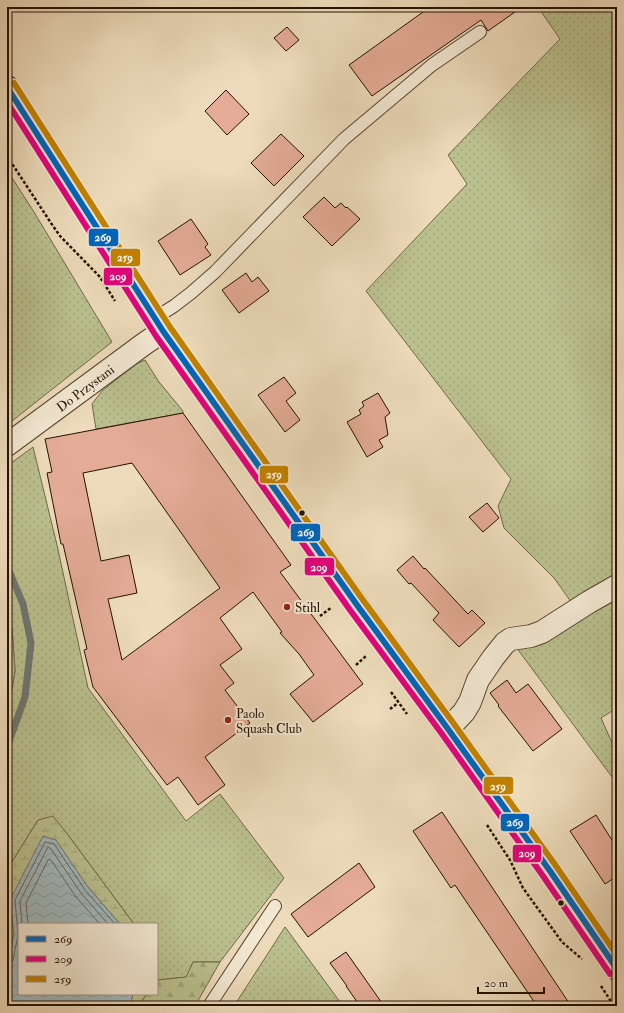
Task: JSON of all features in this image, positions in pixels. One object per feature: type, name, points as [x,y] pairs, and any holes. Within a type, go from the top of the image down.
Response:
[{"type":"main road","points":[[7,87],[159,324],[357,606],[550,871],[617,969]]},
{"type":"main road","name":"Do Przystani","points":[[7,445],[144,344],[159,324]]},
{"type":"main road","points":[[448,729],[464,712],[470,702],[478,680],[505,643],[511,639],[531,636],[542,632],[617,586]]},
{"type":"lane","points":[[159,324],[174,306],[215,272],[344,139],[432,65],[480,32]]},
{"type":"lane","points":[[209,1006],[275,906]]},
{"type":"path","points":[[7,156],[60,236],[100,277],[117,304]]},
{"type":"path","points":[[320,616],[328,609]]},
{"type":"path","points":[[356,665],[366,656]]},
{"type":"path","points":[[390,709],[398,703]]},
{"type":"path","points":[[510,860],[524,888],[562,942],[585,961]]},
{"type":"green space","points":[[538,7],[617,7],[617,580],[574,606],[554,578],[504,528],[498,506],[511,479],[366,291],[467,184],[448,155],[560,39]]},
{"type":"green space","points":[[7,170],[112,342],[7,425]]},
{"type":"green space","points":[[145,360],[159,382],[183,411],[183,413],[96,429],[92,404],[102,391],[136,364]]},
{"type":"green space","points":[[33,447],[57,545],[88,688],[186,821],[220,794],[284,878],[220,962],[193,962],[187,977],[158,980],[158,923],[133,923],[65,831],[38,820],[7,870],[7,718],[15,671],[12,628],[7,613],[7,466]]},
{"type":"green space","points":[[617,595],[617,708],[601,718],[617,754],[617,771],[612,777],[513,643]]},
{"type":"green space","points":[[7,613],[12,628],[15,671],[7,718]]},
{"type":"green space","points":[[53,816],[133,923],[119,923],[88,887],[10,900],[14,934],[7,968],[7,870],[38,820]]},
{"type":"green space","points":[[285,927],[343,1006],[234,1006]]},
{"type":"green space","points":[[193,962],[220,962],[195,1006],[138,1006],[146,995],[158,995],[158,980],[186,977]]},
{"type":"green space","points":[[133,995],[146,995],[138,1006],[130,1005]]},
{"type":"water","points":[[43,836],[56,840],[88,887],[119,923],[18,923],[18,995],[133,995],[130,1005],[7,1006],[7,969],[14,934],[10,900]]},
{"type":"building","points":[[430,7],[522,7],[488,31],[481,20],[372,96],[349,65]]},
{"type":"building","points":[[287,27],[299,40],[286,51],[274,38]]},
{"type":"building","points":[[226,90],[249,114],[227,135],[205,111]]},
{"type":"building","points":[[281,134],[304,156],[274,186],[251,163]]},
{"type":"building","points":[[324,197],[335,208],[341,203],[360,219],[332,246],[303,217]]},
{"type":"building","points":[[191,219],[208,244],[205,247],[211,255],[180,275],[158,241]]},
{"type":"building","points":[[246,273],[252,282],[258,277],[269,291],[239,313],[222,290]]},
{"type":"building","points":[[284,377],[296,393],[286,401],[300,420],[285,432],[258,395]]},
{"type":"building","points":[[378,393],[390,413],[385,417],[388,435],[379,440],[383,447],[367,457],[347,422],[361,414],[359,410],[364,406],[362,402]]},
{"type":"building","points":[[183,413],[291,565],[280,572],[363,684],[313,722],[290,694],[314,675],[299,654],[280,633],[282,632],[253,592],[220,618],[242,649],[220,665],[234,683],[225,690],[250,723],[205,757],[225,785],[198,805],[178,777],[167,785],[93,687],[84,650],[87,649],[63,544],[61,544],[47,473],[52,472],[45,439]],"holes":[[[132,463],[220,588],[122,660],[108,599],[137,593],[129,555],[101,561],[83,473]]]},
{"type":"building","points":[[487,503],[499,518],[483,532],[469,517]]},
{"type":"building","points":[[413,556],[468,614],[472,610],[485,623],[459,647],[433,620],[439,613],[397,570]]},
{"type":"building","points":[[507,680],[516,693],[528,684],[562,729],[533,751],[498,706],[499,705],[490,693]]},
{"type":"building","points":[[442,812],[571,1006],[537,1006],[455,885],[451,888],[413,831]]},
{"type":"building","points":[[596,815],[617,848],[617,876],[605,884],[570,831]]},
{"type":"building","points":[[359,863],[375,887],[308,937],[291,914]]},
{"type":"building","points":[[346,952],[384,1006],[360,1006],[330,963]]},
{"type":"waterway","points":[[7,566],[23,604],[31,643],[25,697],[7,747]]},
{"type":"transit line","name":"259","points":[[14,83],[170,327],[363,600],[556,866],[617,955]]},
{"type":"transit line","name":"269","points":[[7,87],[163,331],[357,605],[550,871],[617,969]]},
{"type":"transit line","name":"209","points":[[7,102],[156,336],[350,610],[442,734],[543,876],[610,974]]},
{"type":"place","name":"Stihl","points":[[287,607]]},
{"type":"place","name":"Paolo Squash Club","points":[[228,720]]}]
